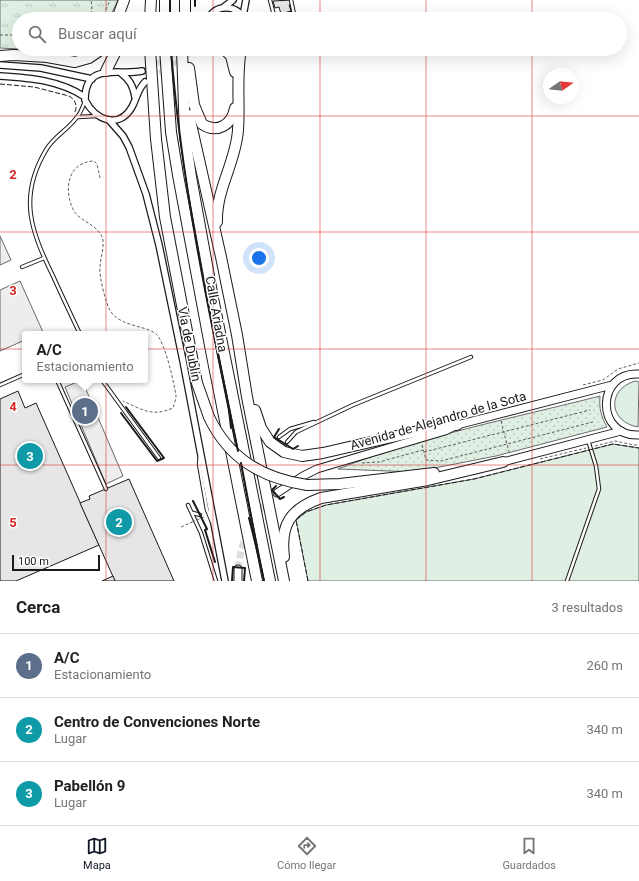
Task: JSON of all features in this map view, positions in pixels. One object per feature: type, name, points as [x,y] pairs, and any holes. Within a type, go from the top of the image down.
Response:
[{"type":"highway","points":[[120,12],[124,0]]},
{"type":"highway","points":[[125,12],[128,0]]},
{"type":"highway","points":[[150,12],[151,0]]},
{"type":"highway","points":[[165,0],[165,12]]},
{"type":"highway","points":[[181,0],[181,12]]},
{"type":"highway","points":[[184,0],[185,12]]},
{"type":"highway","points":[[0,56],[12,55]]},
{"type":"highway","points":[[23,56],[75,62],[92,56]]},
{"type":"highway","points":[[106,71],[114,56]]},
{"type":"highway","points":[[150,56],[156,139],[165,217],[198,383],[214,428],[227,445],[249,465],[275,478],[307,485],[340,484],[375,480],[503,462]]},
{"type":"highway","name":"Calle Ariadna","points":[[166,56],[171,132],[178,175],[210,351],[257,581]]},
{"type":"highway","name":"Calle Ariadna","points":[[182,56],[185,136],[193,184],[215,305],[270,581]]},
{"type":"highway","points":[[188,56],[191,92],[197,116],[202,124],[209,128],[214,128],[224,126],[231,120],[236,104],[235,67],[231,56]]},
{"type":"highway","points":[[219,246],[217,206],[221,186],[234,156],[238,130],[240,56]]},
{"type":"highway","points":[[184,90],[219,246],[237,335],[248,404],[284,581]]},
{"type":"highway","points":[[237,335],[261,428],[270,442],[284,452],[302,456],[312,455],[444,425],[457,425]]},
{"type":"highway","points":[[288,581],[284,551],[285,528],[288,519],[306,504],[321,498],[440,478],[503,462]]},
{"type":"main road","name":"Avenida de Alejandro de la Sota","points":[[277,493],[303,476],[318,469],[445,431],[457,425],[612,385],[626,376],[638,373]]},
{"type":"main road","points":[[612,385],[607,396],[606,407],[613,424],[622,431],[639,435]]},
{"type":"main road","points":[[503,462],[589,443],[622,431]]},
{"type":"main road","points":[[238,569],[238,581]]},
{"type":"street","points":[[214,12],[223,8],[233,0]]},
{"type":"street","points":[[245,12],[246,0]]},
{"type":"street","points":[[223,8],[236,10],[238,12]]},
{"type":"street","points":[[0,65],[41,68],[92,79]]},
{"type":"street","points":[[85,99],[86,91],[92,79],[106,71],[121,73],[142,71]]},
{"type":"street","points":[[121,73],[128,79],[133,87],[135,97]]},
{"type":"street","points":[[0,76],[56,83],[66,86],[85,99],[96,116],[109,120],[119,118],[127,114],[135,97],[145,82]]},
{"type":"street","name":"Vía de Dublín","points":[[109,120],[123,136],[129,147],[146,194],[159,245],[225,581]]},
{"type":"lane","points":[[270,0],[273,12]]},
{"type":"lane","points":[[291,0],[294,12]]},
{"type":"lane","points":[[79,331],[44,258],[33,230],[30,212],[32,184],[36,168],[53,139],[77,118],[85,99]]},
{"type":"lane","points":[[77,118],[96,116]]},
{"type":"lane","points":[[22,267],[44,258]]},
{"type":"lane","points":[[287,442],[296,432],[353,405],[471,357]]},
{"type":"lane","points":[[0,385],[22,375]]},
{"type":"lane","points":[[58,383],[106,489]]},
{"type":"lane","points":[[104,383],[159,458]]},
{"type":"lane","points":[[279,437],[290,428],[320,421]]},
{"type":"lane","points":[[566,581],[599,489],[596,466],[589,443]]},
{"type":"lane","points":[[188,505],[199,528],[216,581]]},
{"type":"lane","points":[[192,513],[200,515]]},
{"type":"lane","points":[[199,528],[203,524]]},
{"type":"path","points":[[91,0],[91,12]]},
{"type":"path","points":[[105,12],[110,0]]},
{"type":"path","points":[[0,35],[12,35]]},
{"type":"path","points":[[100,178],[98,164],[94,160],[86,161],[74,168],[67,183],[68,199],[74,213],[97,230],[103,239],[100,270],[111,313],[125,322],[156,334],[164,345],[176,397],[173,408],[163,412],[151,413],[112,396]]},
{"type":"path","points":[[583,385],[603,380],[618,369],[639,363]]},
{"type":"path","points":[[356,463],[371,463],[424,451],[590,410]]},
{"type":"path","points":[[501,421],[509,452]]},
{"type":"path","points":[[421,442],[426,460],[441,461],[593,422]]},
{"type":"path","points":[[534,461],[589,443],[615,441],[639,445]]},
{"type":"path","points":[[181,527],[204,517]]},
{"type":"green space","points":[[0,0],[118,0],[112,12],[12,12],[12,49],[0,48]]},
{"type":"green space","points":[[635,381],[639,382],[638,427],[628,424],[621,419],[615,406],[619,391],[626,385]]},
{"type":"green space","points":[[600,396],[601,412],[607,427],[496,456],[414,472],[338,469],[370,457],[435,437]]},
{"type":"green space","points":[[613,444],[639,448],[639,581],[308,581],[296,520],[306,512],[326,505],[474,479]]},
{"type":"shaded area","points":[[0,236],[11,260],[0,265]]},
{"type":"shaded area","points":[[20,281],[43,331],[22,331],[22,341],[0,351],[0,290]]},
{"type":"shaded area","points":[[75,383],[83,383],[123,476],[106,484],[65,387]]},
{"type":"building","points":[[292,0],[293,4],[289,5],[291,11],[280,12],[279,7],[275,8],[273,1]]},
{"type":"building","points":[[18,391],[25,408],[36,403],[99,545],[16,581],[0,581],[0,399]]},
{"type":"building","points":[[129,479],[174,581],[115,581],[80,503],[90,499],[89,496]]},
{"type":"building","points":[[113,576],[115,581],[102,581]]},
{"type":"tunnel","points":[[142,71],[172,56]]},
{"type":"tunnel","points":[[152,78],[185,56]]},
{"type":"tunnel","points":[[238,569],[242,547],[250,527],[261,509],[277,493]]},
{"type":"fence","points":[[0,84],[34,87],[69,96],[76,104],[74,114]]},
{"type":"fence","points":[[308,581],[296,520],[306,512],[326,505],[474,479],[613,444],[639,448]]},
{"type":"wall","points":[[170,0],[170,12]]},
{"type":"wall","points":[[195,0],[195,6]]},
{"type":"wall","points":[[172,56],[189,200],[207,301],[238,451]]},
{"type":"wall","points":[[121,413],[157,461],[164,458],[126,407]]},
{"type":"wall","points":[[229,410],[231,428]]},
{"type":"wall","points":[[279,429],[274,437],[293,449],[298,446]]},
{"type":"wall","points":[[241,463],[259,558],[249,518]]},
{"type":"wall","points":[[276,486],[272,490],[280,499],[284,497]]},
{"type":"wall","points":[[193,501],[207,529],[205,530],[215,562]]},
{"type":"wall","points":[[259,558],[264,581]]},
{"type":"wall","points":[[232,581],[233,567],[245,568],[244,581]]},
{"type":"place","name":"A/C","points":[[85,411]]},
{"type":"place","name":"Pabellón 9","points":[[30,456]]},
{"type":"place","name":"Centro de Convenciones Norte","points":[[119,522]]}]
